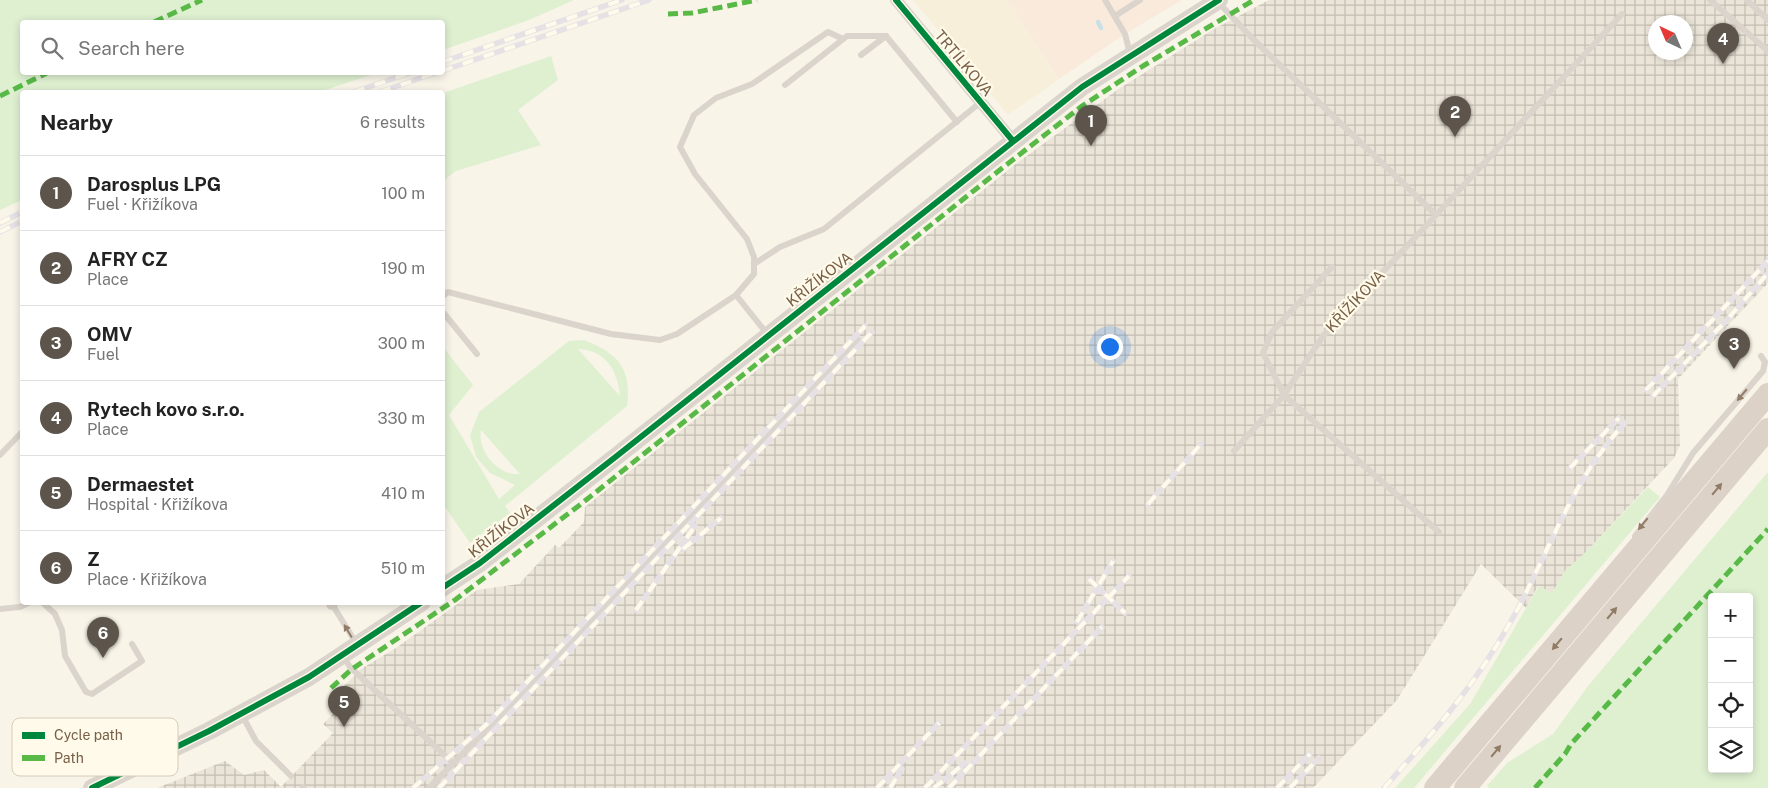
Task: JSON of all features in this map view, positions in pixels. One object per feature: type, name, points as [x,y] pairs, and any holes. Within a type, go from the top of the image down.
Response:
[{"type":"highway","points":[[1465,788],[1599,594],[1768,394]]},
{"type":"highway","points":[[1435,788],[1525,700],[1581,651],[1768,429]]},
{"type":"street","name":"TRTÍLKOVA","points":[[896,0],[1013,141]]},
{"type":"street","name":"KŘIŽÍKOVA","points":[[445,586],[488,556],[1082,87],[1218,0]]},
{"type":"street","points":[[178,746],[242,714],[343,656],[418,605]]},
{"type":"street","points":[[92,788],[116,776]]},
{"type":"lane","points":[[1105,0],[1125,34],[1130,55]]},
{"type":"lane","points":[[1114,16],[1140,0]]},
{"type":"lane","points":[[1218,0],[1260,46],[1436,214]]},
{"type":"lane","points":[[1710,0],[1768,51]]},
{"type":"lane","points":[[1747,0],[1768,20]]},
{"type":"lane","name":"KŘÍŽÍKOVA","points":[[1234,451],[1284,395],[1323,336],[1622,14]]},
{"type":"lane","points":[[445,294],[448,292],[611,334],[660,340],[677,334],[736,296],[754,274],[754,257],[746,239],[695,174],[680,147],[694,115],[716,98],[752,84],[828,32],[843,39]]},
{"type":"lane","points":[[785,85],[848,36],[886,36]]},
{"type":"lane","points":[[886,36],[957,122]]},
{"type":"lane","points":[[861,56],[886,36]]},
{"type":"lane","points":[[754,264],[780,247],[824,229],[981,102]]},
{"type":"lane","points":[[1332,267],[1272,332],[1263,353],[1284,395],[1439,532]]},
{"type":"lane","points":[[736,296],[768,335]]},
{"type":"lane","points":[[445,314],[477,354]]},
{"type":"lane","points":[[429,788],[553,662],[858,340]]},
{"type":"lane","points":[[1599,594],[1640,528],[1667,495],[1693,453],[1763,371],[1765,362],[1762,356]]},
{"type":"lane","points":[[0,455],[20,434]]},
{"type":"lane","points":[[0,609],[24,605]]},
{"type":"lane","points":[[45,605],[55,614],[62,630],[65,656],[86,692],[92,694],[142,661],[132,644]]},
{"type":"lane","points":[[333,605],[358,646]]},
{"type":"lane","points":[[343,656],[350,666],[454,763]]},
{"type":"lane","points":[[242,714],[256,741],[291,776]]},
{"type":"lane","points":[[436,781],[444,788]]},
{"type":"shaded area","points":[[913,0],[1008,0],[1059,79],[1008,115]]},
{"type":"shaded area","points":[[1008,0],[1182,0],[1125,34],[1059,79]]},
{"type":"shaded area","points":[[1269,0],[1768,0],[1768,283],[1678,379],[1680,445],[1674,458],[1585,553],[1565,571],[1552,593],[1538,586],[1526,608],[1481,564],[1397,700],[1313,788],[157,788],[225,761],[244,775],[264,770],[281,787],[333,733],[323,724],[339,708],[335,699],[337,693],[361,669],[396,648],[477,590],[519,584],[555,545],[559,548],[584,522],[585,507],[1017,163],[1117,90],[1214,29]]},
{"type":"green space","points":[[0,0],[574,0],[529,20],[445,49],[445,20],[20,20],[20,75],[371,75],[325,90],[20,90],[20,201],[0,210]]},
{"type":"green space","points":[[551,56],[558,80],[518,110],[541,145],[456,171],[445,179],[445,92]]},
{"type":"green space","points":[[584,340],[596,345],[614,357],[625,372],[628,393],[627,406],[505,506],[510,513],[470,543],[445,507],[445,350],[473,385],[449,415],[499,499],[515,485],[490,473],[476,457],[470,435],[479,412],[569,341]],"holes":[[[578,349],[587,350],[603,357],[608,363],[616,378],[620,396]],[[481,430],[520,474],[504,471],[490,460],[482,446]]]},
{"type":"green space","points":[[1768,472],[1768,788],[1490,788],[1487,786],[1507,763],[1553,734],[1588,686]]},
{"type":"green space","points":[[1648,487],[1660,497],[1414,788],[1395,788],[1470,704],[1539,586],[1552,593],[1565,571],[1585,553]]},
{"type":"waterway","points":[[1098,22],[1101,28]]},
{"type":"railway","points":[[445,61],[622,0]]},
{"type":"railway","points":[[445,70],[649,0]]},
{"type":"railway","points":[[360,90],[403,75]]},
{"type":"railway","points":[[386,90],[429,75]]},
{"type":"railway","points":[[0,223],[20,213]]},
{"type":"railway","points":[[0,232],[20,222]]},
{"type":"railway","points":[[1646,390],[1768,261]]},
{"type":"railway","points":[[1653,396],[1724,323],[1768,273]]},
{"type":"railway","points":[[413,788],[488,723],[865,326]]},
{"type":"railway","points":[[439,788],[872,332]]},
{"type":"railway","points":[[1570,468],[1619,418]]},
{"type":"railway","points":[[1384,788],[1435,729],[1482,668],[1524,598],[1575,494],[1606,445],[1625,423]]},
{"type":"railway","points":[[1148,504],[1201,444]]},
{"type":"railway","points":[[683,549],[721,518]]},
{"type":"railway","points":[[636,610],[695,526]]},
{"type":"railway","points":[[1077,622],[1113,561]]},
{"type":"railway","points":[[925,788],[1129,576]]},
{"type":"railway","points":[[1089,579],[1125,613]]},
{"type":"railway","points":[[949,788],[1102,627]]},
{"type":"railway","points":[[877,788],[939,723]]},
{"type":"railway","points":[[1277,788],[1310,754]]},
{"type":"railway","points":[[1290,788],[1319,758]]},
{"type":"railway","points":[[934,788],[965,763]]},
{"type":"railway","points":[[890,788],[902,769]]},
{"type":"marked path","points":[[158,20],[202,0]]},
{"type":"marked path","points":[[668,14],[692,13],[757,0]]},
{"type":"marked path","points":[[331,688],[352,669],[455,600],[581,504],[1082,106],[1143,66],[1254,0]]},
{"type":"marked path","points":[[0,96],[43,75]]},
{"type":"marked path","points":[[1535,788],[1565,754],[1571,744],[1768,529]]},
{"type":"cycle path","points":[[896,0],[1013,141]]},
{"type":"cycle path","points":[[445,586],[480,563],[618,455],[1082,87],[1219,0]]},
{"type":"cycle path","points":[[178,746],[309,677],[417,605]]},
{"type":"cycle path","points":[[92,788],[117,776]]},
{"type":"place","name":"Rytech kovo s.r.o.","points":[[1723,64]]},
{"type":"place","name":"AFRY CZ","points":[[1455,137]]},
{"type":"place","name":"Darosplus LPG","points":[[1091,146]]},
{"type":"place","name":"OMV","points":[[1734,369]]},
{"type":"place","name":"Z","points":[[103,658]]},
{"type":"place","name":"Dermaestet","points":[[344,727]]}]
